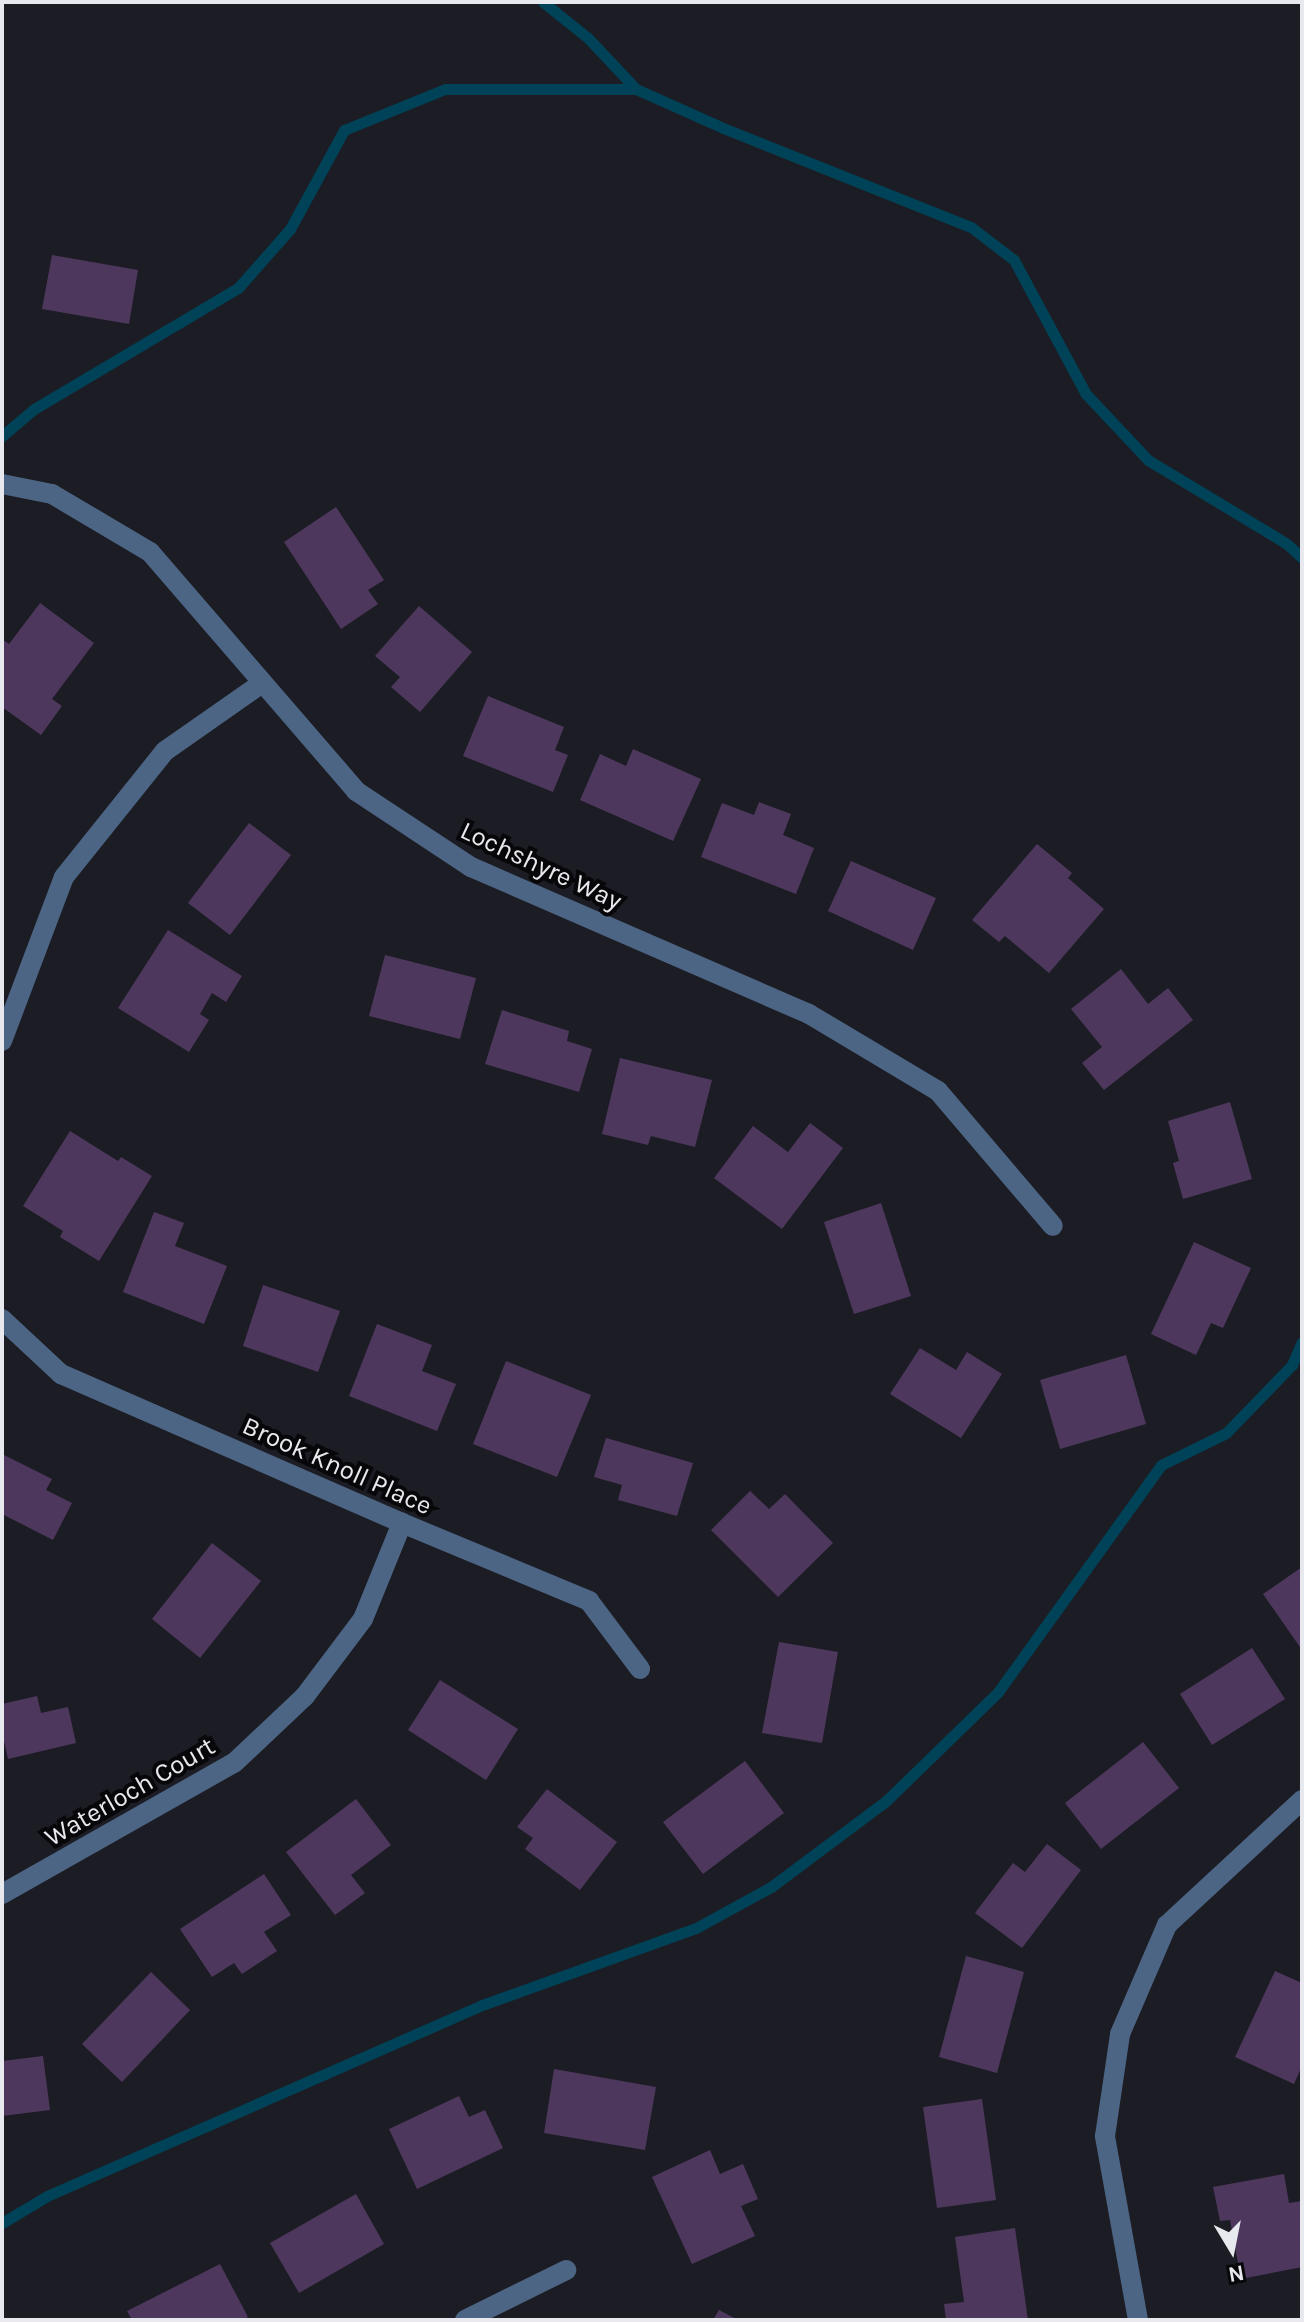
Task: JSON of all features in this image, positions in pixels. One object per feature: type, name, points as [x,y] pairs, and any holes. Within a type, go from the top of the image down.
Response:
[{"type":"street","name":"Lochshyre Way","points":[[2,484],[52,494],[150,552],[356,791],[471,867],[809,1014],[938,1091],[1053,1226]]},
{"type":"street","points":[[2,1041],[64,877],[165,751],[262,683]]},
{"type":"street","name":"Brook Knoll Place","points":[[2,1319],[61,1374],[589,1601],[640,1669]]},
{"type":"street","name":"Waterloch Court","points":[[2,1894],[234,1763],[305,1696],[363,1619],[402,1523]]},
{"type":"street","points":[[1138,2320],[1105,2136],[1120,2034],[1167,1925],[1302,1800]]},
{"type":"street","points":[[465,2320],[566,2270]]},
{"type":"building","points":[[52,255],[138,270],[129,324],[42,309]]},
{"type":"building","points":[[336,507],[384,580],[368,590],[378,604],[341,629],[284,542]]},
{"type":"building","points":[[40,603],[94,643],[52,699],[62,706],[41,735],[2,707],[2,639],[9,644]]},
{"type":"building","points":[[419,606],[472,652],[420,712],[391,687],[400,677],[375,656]]},
{"type":"building","points":[[488,696],[564,727],[555,750],[568,755],[553,792],[463,756]]},
{"type":"building","points":[[633,749],[701,779],[673,841],[580,800],[600,754],[626,766]]},
{"type":"building","points":[[759,802],[791,814],[783,835],[814,848],[796,894],[701,857],[722,803],[754,815]]},
{"type":"building","points":[[249,823],[291,855],[230,935],[188,903]]},
{"type":"building","points":[[1037,844],[1072,873],[1068,878],[1104,909],[1049,973],[1005,936],[999,942],[972,920]]},
{"type":"building","points":[[851,861],[936,898],[913,950],[828,911]]},
{"type":"building","points":[[168,930],[242,976],[226,1002],[212,993],[200,1014],[209,1020],[189,1052],[118,1008]]},
{"type":"building","points":[[385,955],[476,978],[460,1039],[369,1016]]},
{"type":"building","points":[[1121,969],[1148,1004],[1168,988],[1193,1020],[1104,1090],[1082,1063],[1102,1047],[1071,1009]]},
{"type":"building","points":[[502,1010],[569,1031],[567,1041],[592,1049],[579,1092],[485,1064]]},
{"type":"building","points":[[620,1058],[712,1080],[695,1147],[651,1136],[648,1145],[602,1134]]},
{"type":"building","points":[[1230,1102],[1252,1179],[1183,1199],[1173,1163],[1179,1161],[1168,1121]]},
{"type":"building","points":[[810,1123],[843,1148],[782,1229],[714,1178],[753,1126],[788,1152]]},
{"type":"building","points":[[70,1131],[118,1161],[121,1157],[152,1176],[99,1261],[60,1237],[63,1231],[23,1206]]},
{"type":"building","points":[[881,1203],[911,1296],[854,1314],[824,1222]]},
{"type":"building","points":[[154,1212],[184,1223],[175,1246],[227,1266],[204,1324],[123,1292]]},
{"type":"building","points":[[1194,1242],[1251,1268],[1223,1328],[1211,1323],[1196,1355],[1151,1334]]},
{"type":"building","points":[[263,1285],[340,1311],[318,1372],[243,1346]]},
{"type":"building","points":[[377,1324],[432,1345],[422,1371],[456,1384],[437,1431],[349,1396]]},
{"type":"building","points":[[920,1348],[956,1370],[967,1352],[1002,1374],[961,1438],[890,1394]]},
{"type":"building","points":[[1126,1355],[1146,1424],[1060,1449],[1040,1380]]},
{"type":"building","points":[[506,1361],[591,1395],[557,1477],[473,1444]]},
{"type":"building","points":[[606,1438],[693,1463],[677,1516],[618,1500],[622,1485],[594,1477]]},
{"type":"building","points":[[2,1454],[52,1479],[46,1490],[72,1503],[53,1540],[2,1514]]},
{"type":"building","points":[[750,1491],[769,1509],[785,1494],[833,1543],[778,1597],[711,1530]]},
{"type":"building","points":[[212,1543],[261,1581],[200,1658],[152,1619]]},
{"type":"building","points":[[1302,1567],[1302,1650],[1263,1594]]},
{"type":"building","points":[[779,1642],[838,1652],[822,1743],[762,1733]]},
{"type":"building","points":[[1252,1648],[1285,1699],[1212,1745],[1180,1694]]},
{"type":"building","points":[[440,1680],[518,1729],[486,1780],[408,1730]]},
{"type":"building","points":[[37,1696],[41,1713],[68,1707],[76,1743],[8,1759],[2,1732],[2,1704]]},
{"type":"building","points":[[1143,1742],[1179,1788],[1101,1849],[1065,1803]]},
{"type":"building","points":[[745,1761],[784,1813],[703,1874],[663,1822]]},
{"type":"building","points":[[547,1789],[617,1842],[580,1890],[525,1849],[533,1838],[517,1827]]},
{"type":"building","points":[[356,1799],[391,1845],[351,1875],[365,1893],[335,1915],[286,1852]]},
{"type":"building","points":[[1047,1844],[1081,1870],[1022,1948],[975,1913],[1013,1863],[1025,1872]]},
{"type":"building","points":[[264,1874],[291,1915],[264,1932],[277,1951],[242,1974],[234,1963],[212,1977],[180,1929]]},
{"type":"building","points":[[966,1956],[1024,1972],[997,2073],[939,2057]]},
{"type":"building","points":[[1275,1971],[1302,1983],[1302,2066],[1294,2084],[1235,2057]]},
{"type":"building","points":[[151,1972],[190,2010],[122,2082],[82,2044]]},
{"type":"building","points":[[43,2056],[50,2110],[2,2116],[2,2061]]},
{"type":"building","points":[[554,2069],[656,2087],[645,2150],[544,2133]]},
{"type":"building","points":[[459,2096],[469,2117],[485,2110],[503,2148],[417,2189],[389,2129]]},
{"type":"building","points":[[982,2099],[996,2200],[937,2208],[923,2107]]},
{"type":"building","points":[[710,2150],[720,2174],[743,2164],[758,2199],[741,2206],[755,2236],[692,2264],[652,2177]]},
{"type":"building","points":[[1284,2174],[1289,2203],[1302,2201],[1302,2267],[1241,2279],[1230,2220],[1220,2221],[1213,2187]]},
{"type":"building","points":[[356,2194],[384,2244],[299,2293],[270,2243]]},
{"type":"building","points":[[1015,2228],[1028,2320],[946,2320],[944,2304],[964,2302],[955,2237]]},
{"type":"building","points":[[220,2264],[248,2317],[242,2320],[132,2320],[127,2311]]},
{"type":"building","points":[[719,2310],[738,2320],[713,2320]]},
{"type":"waterway","points":[[543,2],[588,38],[636,89],[723,128],[971,227],[1014,260],[1086,394],[1148,460],[1287,544],[1302,558]]},
{"type":"waterway","points":[[2,436],[34,409],[238,288],[290,229],[344,130],[445,89],[636,89]]},
{"type":"waterway","points":[[2,2223],[47,2196],[482,2005],[696,1928],[771,1887],[886,1801],[998,1692],[1161,1465],[1226,1433],[1292,1365],[1302,1342]]}]
